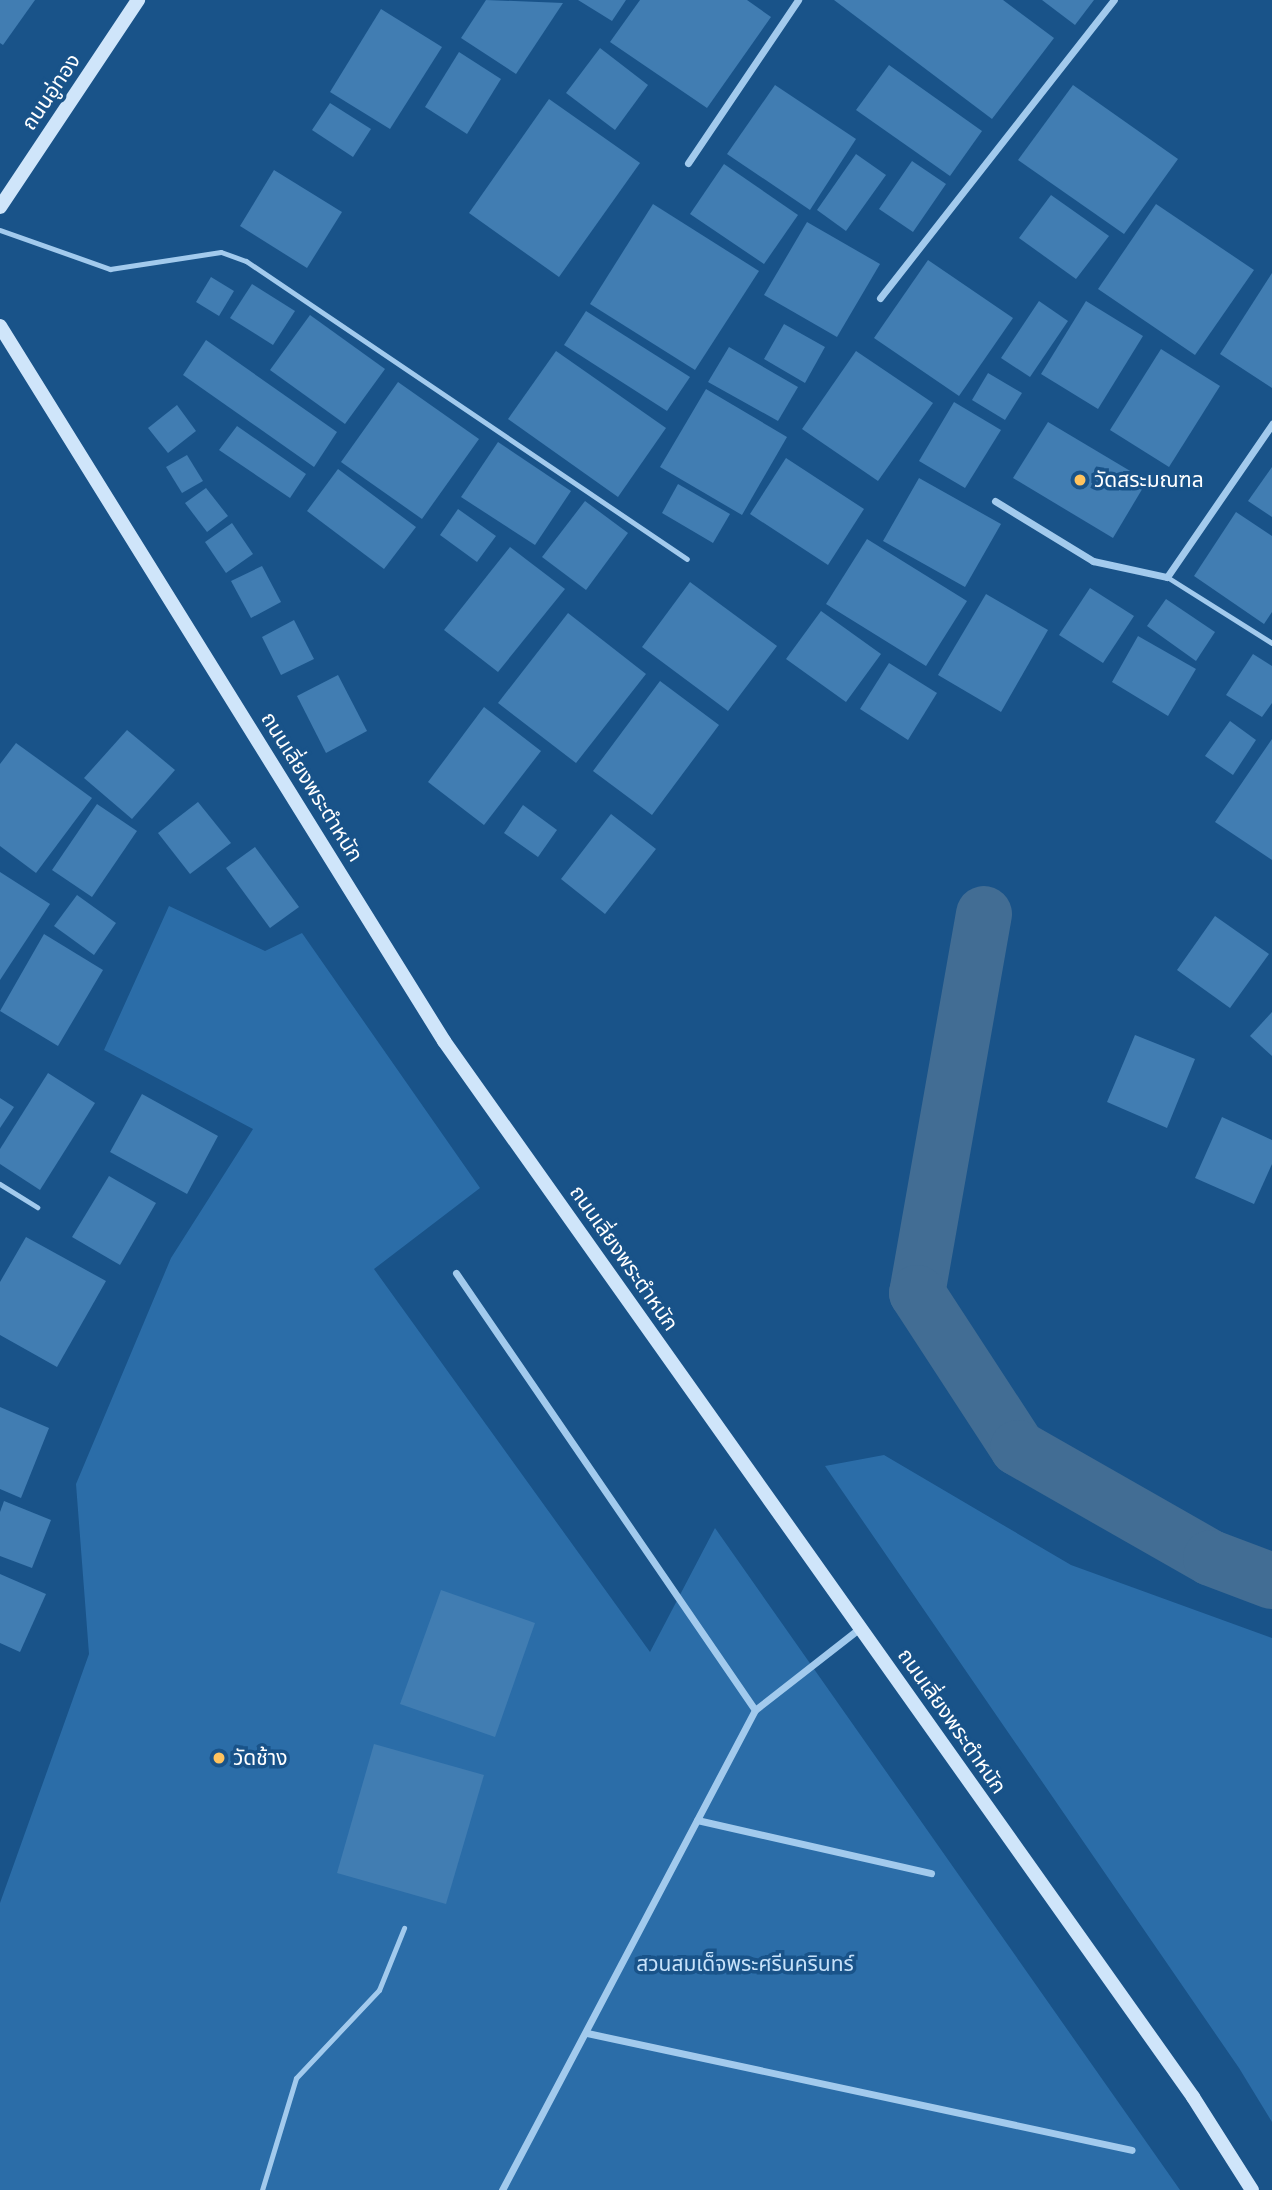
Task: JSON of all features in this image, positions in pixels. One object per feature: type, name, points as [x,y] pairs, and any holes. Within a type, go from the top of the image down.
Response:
[{"type":"street","name":"ถนนอู่ทอง","points":[[0,207],[138,0]]},
{"type":"street","points":[[688,163],[798,0]]},
{"type":"street","points":[[880,298],[1114,0]]},
{"type":"street","name":"ถนนเลี่ยงพระตำหนัก","points":[[0,326],[444,1041],[1193,2097],[1252,2190]]},
{"type":"street","points":[[995,501],[1093,561],[1167,577],[1272,424]]},
{"type":"street","points":[[456,1273],[755,1710]]},
{"type":"street","points":[[502,2190],[755,1710],[860,1628]]},
{"type":"street","points":[[697,1820],[931,1873]]},
{"type":"street","points":[[587,2033],[1132,2150]]},
{"type":"lane","points":[[0,230],[110,269],[221,252],[246,261],[687,559]]},
{"type":"lane","points":[[1167,577],[1272,643]]},
{"type":"lane","points":[[0,1184],[37,1207]]},
{"type":"lane","points":[[262,2190],[296,2078],[379,1990],[404,1928]]},
{"type":"green space","name":"สวนสมเด็จพระศรีนครินทร์","points":[[169,906],[265,951],[302,933],[480,1188],[374,1269],[650,1652],[715,1528],[1180,2190],[0,2190],[0,1903],[89,1654],[76,1484],[171,1258],[253,1129],[104,1050]]},
{"type":"green space","points":[[884,1455],[1071,1565],[1272,1638],[1272,2122],[1239,2068],[825,1466]]},
{"type":"building","points":[[0,0],[35,0],[3,45],[0,43]]},
{"type":"building","points":[[486,0],[563,3],[516,74],[461,38]]},
{"type":"building","points":[[578,0],[626,0],[612,21]]},
{"type":"building","points":[[640,0],[747,0],[771,17],[707,108],[610,42]]},
{"type":"building","points":[[834,0],[1003,0],[1054,38],[992,119]]},
{"type":"building","points":[[1042,0],[1094,0],[1075,25]]},
{"type":"building","points":[[381,9],[442,47],[390,129],[330,92]]},
{"type":"building","points":[[600,48],[648,85],[615,130],[566,93]]},
{"type":"building","points":[[459,52],[501,79],[467,134],[425,107]]},
{"type":"building","points":[[889,65],[982,131],[950,176],[856,110]]},
{"type":"building","points":[[775,85],[856,139],[810,210],[727,154]]},
{"type":"building","points":[[1073,85],[1178,159],[1124,234],[1018,160]]},
{"type":"building","points":[[549,99],[640,163],[559,277],[469,213]]},
{"type":"building","points":[[330,103],[371,129],[353,157],[312,130]]},
{"type":"building","points":[[856,154],[886,175],[846,231],[817,210]]},
{"type":"building","points":[[912,161],[946,184],[913,232],[879,209]]},
{"type":"building","points":[[724,164],[798,215],[764,264],[690,214]]},
{"type":"building","points":[[274,170],[342,212],[307,268],[240,226]]},
{"type":"building","points":[[1051,195],[1109,236],[1076,279],[1019,238]]},
{"type":"building","points":[[653,204],[759,271],[695,370],[590,304]]},
{"type":"building","points":[[1156,204],[1254,270],[1195,355],[1098,289]]},
{"type":"building","points":[[807,222],[880,264],[837,337],[764,295]]},
{"type":"building","points":[[928,260],[1013,318],[959,396],[874,338]]},
{"type":"building","points":[[1272,273],[1272,388],[1220,354]]},
{"type":"building","points":[[211,277],[234,291],[219,316],[196,302]]},
{"type":"building","points":[[252,284],[295,311],[273,345],[230,318]]},
{"type":"building","points":[[1039,301],[1068,321],[1030,377],[1001,358]]},
{"type":"building","points":[[1086,301],[1143,336],[1098,409],[1041,374]]},
{"type":"building","points":[[586,311],[690,377],[667,411],[564,345]]},
{"type":"building","points":[[310,315],[385,369],[345,424],[270,370]]},
{"type":"building","points":[[784,324],[825,347],[805,383],[764,359]]},
{"type":"building","points":[[206,340],[337,432],[314,467],[183,375]]},
{"type":"building","points":[[729,347],[798,387],[778,421],[708,382]]},
{"type":"building","points":[[1161,349],[1220,386],[1169,467],[1110,430]]},
{"type":"building","points":[[556,351],[666,428],[618,497],[508,419]]},
{"type":"building","points":[[856,351],[933,403],[878,481],[802,429]]},
{"type":"building","points":[[988,373],[1022,393],[1005,420],[972,400]]},
{"type":"building","points":[[398,382],[479,439],[422,519],[341,462]]},
{"type":"building","points":[[706,389],[787,437],[742,515],[660,467]]},
{"type":"building","points":[[954,402],[1001,430],[965,488],[919,461]]},
{"type":"building","points":[[177,405],[196,431],[168,453],[148,428]]},
{"type":"building","name":"วัดสระมณฑล","points":[[1048,422],[1147,481],[1113,538],[1013,478]]},
{"type":"building","points":[[237,426],[306,474],[290,498],[219,450]]},
{"type":"building","points":[[498,442],[571,491],[535,545],[461,497]]},
{"type":"building","points":[[187,455],[203,481],[182,493],[166,467]]},
{"type":"building","points":[[786,458],[864,509],[828,565],[750,514]]},
{"type":"building","points":[[1272,467],[1272,517],[1248,501]]},
{"type":"building","points":[[338,469],[416,527],[384,569],[307,511]]},
{"type":"building","points":[[919,478],[1001,524],[965,587],[883,541]]},
{"type":"building","points":[[678,484],[730,514],[713,543],[662,513]]},
{"type":"building","points":[[206,488],[228,516],[207,532],[185,503]]},
{"type":"building","points":[[585,501],[628,533],[586,590],[542,557]]},
{"type":"building","points":[[458,509],[496,536],[477,562],[440,535]]},
{"type":"building","points":[[1236,512],[1272,536],[1272,612],[1264,624],[1194,576]]},
{"type":"building","points":[[232,523],[253,554],[226,573],[205,542]]},
{"type":"building","points":[[867,539],[967,601],[926,666],[826,604]]},
{"type":"building","points":[[510,547],[565,589],[498,672],[444,630]]},
{"type":"building","points":[[262,566],[281,602],[251,618],[231,581]]},
{"type":"building","points":[[690,582],[777,646],[728,711],[642,647]]},
{"type":"building","points":[[1090,588],[1134,616],[1103,663],[1059,635]]},
{"type":"building","points":[[986,594],[1048,630],[1001,712],[938,675]]},
{"type":"building","points":[[1166,599],[1215,632],[1196,661],[1147,626]]},
{"type":"building","points":[[821,611],[881,654],[846,702],[786,659]]},
{"type":"building","points":[[568,613],[646,674],[576,763],[498,703]]},
{"type":"building","points":[[294,620],[314,659],[281,675],[262,637]]},
{"type":"building","points":[[1138,636],[1196,669],[1168,716],[1112,682]]},
{"type":"building","points":[[1253,654],[1272,666],[1272,703],[1262,717],[1226,695]]},
{"type":"building","points":[[889,663],[937,693],[908,740],[860,709]]},
{"type":"building","points":[[338,675],[367,731],[326,753],[297,696]]},
{"type":"building","points":[[660,681],[719,725],[652,815],[593,771]]},
{"type":"building","points":[[484,707],[541,751],[484,825],[428,782]]},
{"type":"building","points":[[1230,721],[1256,740],[1233,775],[1205,756]]},
{"type":"building","points":[[127,730],[175,770],[132,819],[84,778]]},
{"type":"building","points":[[1272,739],[1272,860],[1215,822]]},
{"type":"building","points":[[16,743],[92,798],[36,873],[0,846],[0,764]]},
{"type":"building","points":[[198,802],[231,843],[190,874],[158,833]]},
{"type":"building","points":[[97,804],[137,831],[92,897],[52,870]]},
{"type":"building","points":[[523,805],[557,830],[538,857],[504,833]]},
{"type":"building","points":[[611,814],[656,849],[605,914],[561,879]]},
{"type":"building","points":[[255,847],[299,907],[270,928],[226,868]]},
{"type":"building","points":[[0,872],[50,904],[0,980]]},
{"type":"building","points":[[77,895],[116,923],[94,955],[54,926]]},
{"type":"building","points":[[1215,916],[1269,954],[1230,1008],[1177,970]]},
{"type":"building","points":[[44,934],[103,970],[58,1046],[0,1011]]},
{"type":"building","points":[[1272,1012],[1272,1056],[1250,1036]]},
{"type":"building","points":[[1135,1035],[1195,1059],[1167,1128],[1107,1102]]},
{"type":"building","points":[[48,1073],[95,1103],[40,1190],[0,1164],[0,1149]]},
{"type":"building","points":[[142,1094],[218,1136],[187,1194],[110,1152]]},
{"type":"building","points":[[0,1098],[14,1107],[0,1128]]},
{"type":"building","points":[[1222,1117],[1272,1140],[1272,1164],[1254,1204],[1195,1178]]},
{"type":"building","points":[[109,1176],[156,1203],[120,1265],[72,1237]]},
{"type":"building","points":[[26,1237],[106,1281],[57,1367],[0,1335],[0,1282]]},
{"type":"building","points":[[0,1407],[49,1428],[21,1498],[0,1489]]},
{"type":"building","points":[[4,1501],[51,1520],[32,1568],[0,1556],[0,1512]]},
{"type":"building","points":[[0,1574],[46,1594],[20,1652],[0,1643]]},
{"type":"building","points":[[441,1590],[535,1623],[495,1737],[400,1704]]},
{"type":"building","points":[[374,1744],[484,1775],[446,1904],[337,1873]]},
{"type":"waterway","points":[[984,914],[917,1293],[1018,1448],[1211,1558],[1272,1581]]},
{"type":"place","name":"วัดสระมณฑล","points":[[1080,480]]},
{"type":"place","name":"วัดช้าง","points":[[219,1758]]}]
